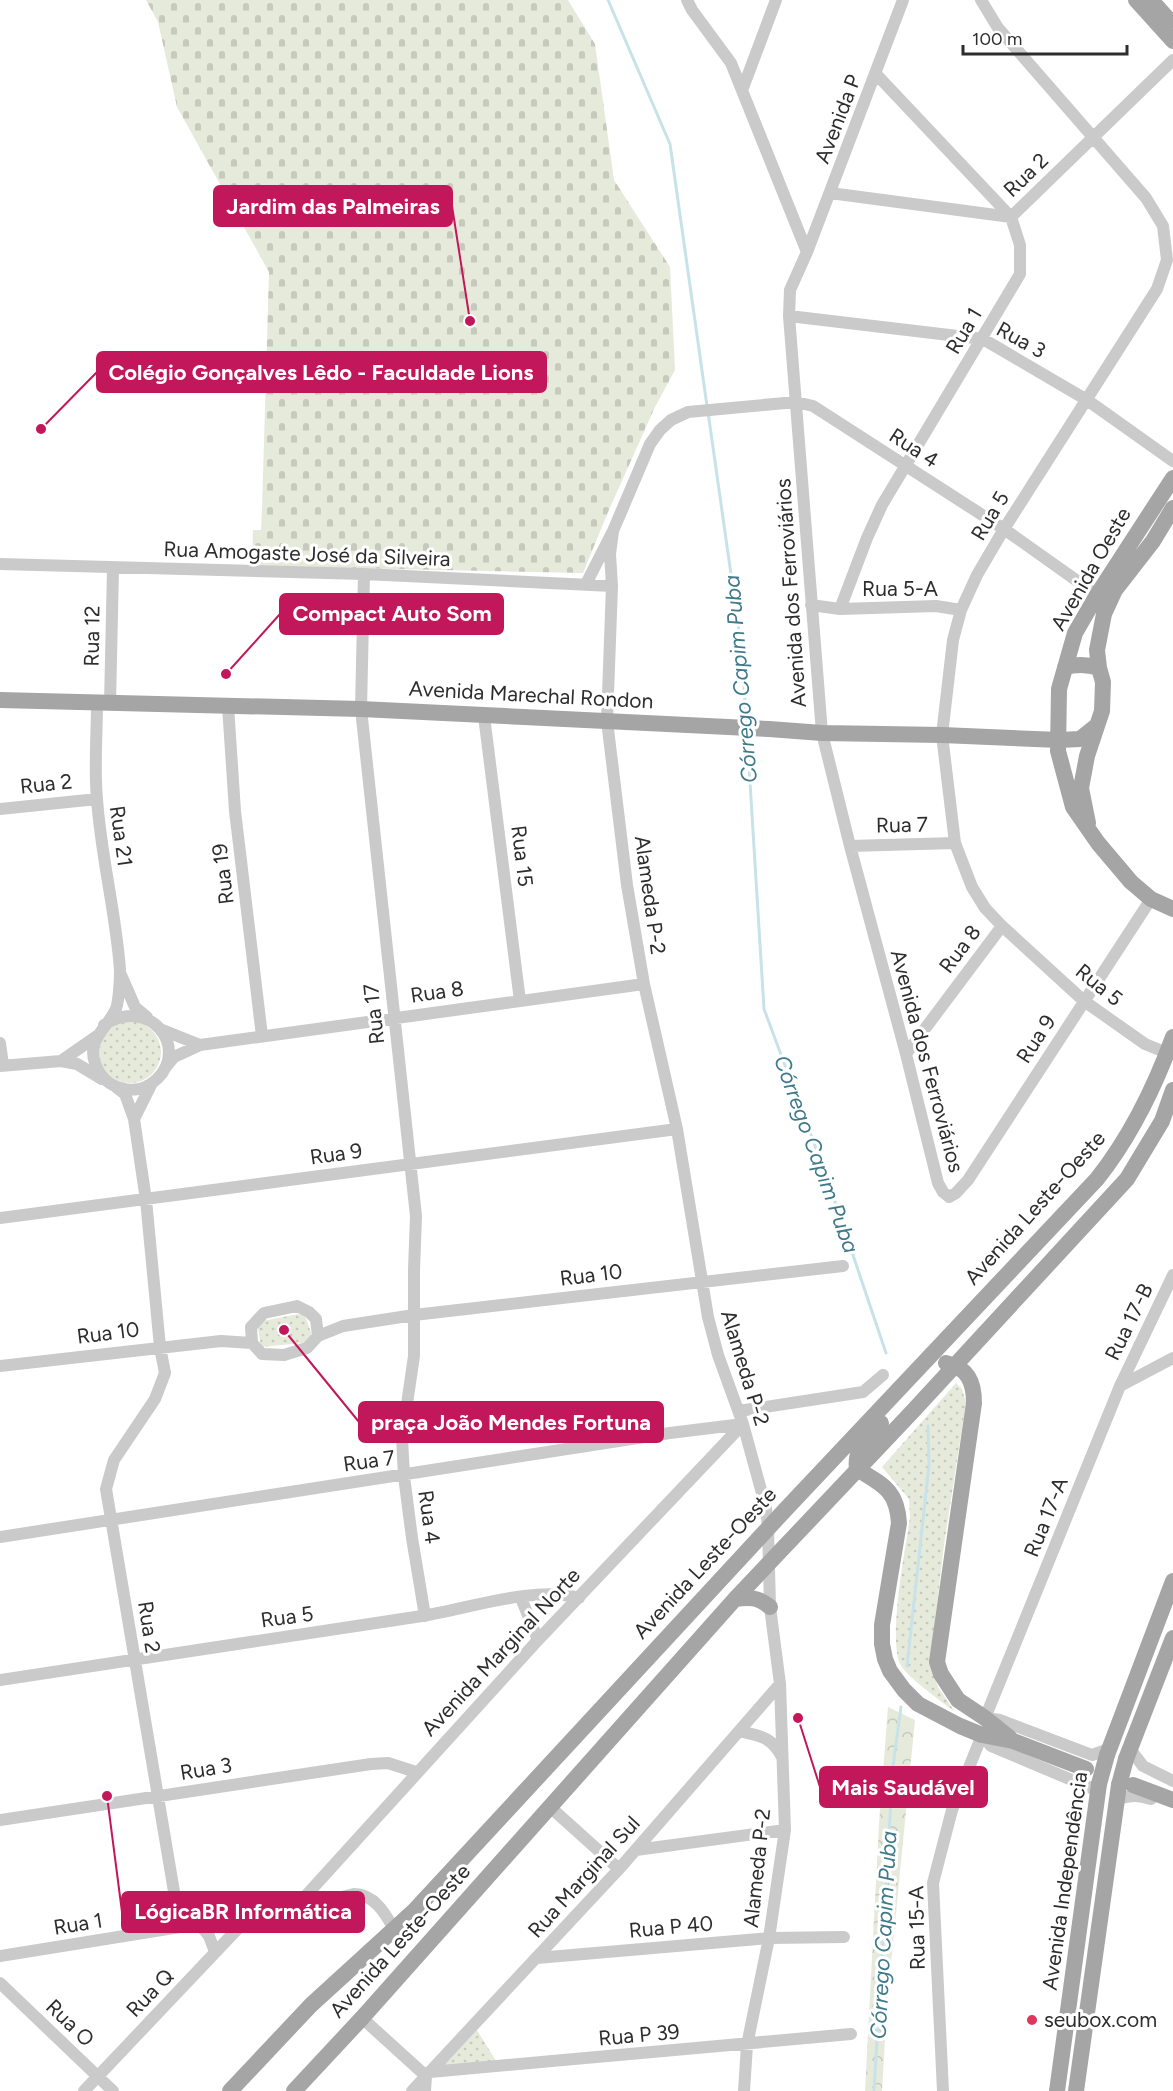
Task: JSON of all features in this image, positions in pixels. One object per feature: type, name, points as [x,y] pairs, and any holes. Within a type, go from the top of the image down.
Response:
[{"type":"main road","points":[[1136,0],[1173,41]]},
{"type":"main road","points":[[1151,0],[1173,24]]},
{"type":"main road","name":"Avenida Oeste","points":[[1173,478],[1075,633],[1059,689],[1058,751],[1073,807],[1089,826],[1112,861],[1150,899],[1173,909]]},
{"type":"main road","name":"Avenida Oeste","points":[[1089,826],[1081,788],[1095,727],[1102,711],[1103,682],[1097,650],[1104,614],[1114,590],[1153,541],[1173,508]]},
{"type":"main road","points":[[1065,667],[1076,664],[1099,668]]},
{"type":"main road","name":"Avenida Marechal Rondon","points":[[0,700],[361,709],[822,733],[1059,740],[1080,739],[1095,727]]},
{"type":"main road","name":"Avenida Leste-Oeste","points":[[230,2091],[311,2005],[414,1911],[1108,1165],[1143,1110],[1170,1046]]},
{"type":"main road","name":"Avenida Leste-Oeste","points":[[294,2091],[362,2018],[735,1599],[1126,1179],[1162,1120],[1173,1090]]},
{"type":"main road","points":[[922,1365],[944,1363],[954,1365],[969,1378],[974,1388],[974,1403],[937,1662],[958,1700],[1013,1741]]},
{"type":"main road","points":[[893,1396],[888,1413],[857,1454],[857,1469],[890,1492],[898,1510],[899,1523],[882,1625],[882,1644],[890,1671],[918,1704],[938,1716],[982,1735],[1013,1741],[1086,1768]]},
{"type":"main road","name":"Avenida Independência","points":[[1076,2091],[1075,2032],[1098,1787],[1108,1752],[1173,1581]]},
{"type":"main road","points":[[735,1599],[753,1597],[770,1607]]},
{"type":"main road","name":"Avenida Independência","points":[[1057,2091],[1075,2032],[1123,1790],[1128,1754],[1173,1638]]},
{"type":"main road","points":[[1123,1790],[1173,1800]]},
{"type":"street","points":[[687,0],[731,63],[743,88],[807,252]]},
{"type":"street","points":[[743,88],[776,0]]},
{"type":"street","name":"Avenida P","points":[[807,252],[903,0]]},
{"type":"street","name":"Rua 5","points":[[981,0],[998,28],[1146,198],[1162,226],[1167,260],[1157,289],[1004,529],[977,575],[961,610],[953,640],[942,735],[956,843],[972,887],[985,908],[1002,926],[1084,1001],[1145,1044],[1170,1046]]},
{"type":"street","name":"Rua 2","points":[[830,193],[1011,217],[1173,60]]},
{"type":"street","name":"Rua 1","points":[[840,609],[882,505],[1020,274],[1020,245],[1011,217],[876,74]]},
{"type":"street","name":"Avenida dos Ferroviários","points":[[807,252],[790,290],[789,316],[822,733],[938,1183],[943,1192],[950,1197]]},
{"type":"street","name":"Rua 3","points":[[789,316],[983,339],[1087,400],[1173,461]]},
{"type":"street","name":"Rua 4","points":[[613,531],[650,444],[671,420],[688,412],[796,402],[813,406],[1004,529],[1097,595]]},
{"type":"street","points":[[586,584],[613,531]]},
{"type":"street","name":"Alameda P-2","points":[[613,531],[610,554],[612,586],[607,721],[627,885],[644,984],[677,1129],[710,1327],[743,1424],[766,1508],[768,1528],[770,1607],[780,1684],[785,1830],[769,1938],[747,2044],[744,2091]]},
{"type":"street","name":"Rua Amogaste José da Silveira","points":[[0,564],[363,574],[612,586]]},
{"type":"street","name":"Rua 12","points":[[104,704],[113,568]]},
{"type":"street","name":"Rua 17","points":[[363,574],[361,709],[416,1216],[414,1315]]},
{"type":"street","points":[[811,605],[840,609]]},
{"type":"street","name":"Rua 5-A","points":[[840,609],[936,606],[961,610]]},
{"type":"street","name":"Rua 21","points":[[100,1030],[116,1010],[120,972],[97,799],[104,704]]},
{"type":"street","name":"Rua 19","points":[[228,706],[235,811],[262,1036]]},
{"type":"street","name":"Rua 15","points":[[484,716],[520,1001]]},
{"type":"street","name":"Rua 2","points":[[0,809],[97,799]]},
{"type":"street","name":"Rua 7","points":[[850,846],[956,843]]},
{"type":"street","name":"Rua 9","points":[[950,1197],[968,1180],[1150,899]]},
{"type":"street","name":"Rua 8","points":[[906,1054],[1002,926]]},
{"type":"street","name":"Rua 21","points":[[120,972],[135,1007],[155,1024]]},
{"type":"street","name":"Rua 8","points":[[157,1079],[174,1057],[200,1045],[644,984]]},
{"type":"street","points":[[61,1061],[115,1018],[127,1015],[139,1016],[200,1045]]},
{"type":"street","points":[[134,1119],[166,1063],[168,1051],[166,1039],[155,1024]]},
{"type":"street","points":[[100,1030],[93,1047],[93,1060],[98,1071],[111,1084],[134,1089],[157,1079]]},
{"type":"street","points":[[0,1043],[2,1065],[61,1061],[77,1064],[125,1094],[134,1119],[146,1200],[160,1347]]},
{"type":"street","name":"Rua 9","points":[[0,1218],[677,1129]]},
{"type":"street","name":"Rua 10","points":[[318,1336],[343,1326],[414,1315],[843,1266]]},
{"type":"street","name":"Rua 17-B","points":[[1120,1386],[1173,1275]]},
{"type":"street","points":[[297,1306],[309,1312],[316,1319],[318,1336],[307,1348],[284,1355],[262,1354],[252,1342],[251,1327],[264,1313],[297,1306]]},
{"type":"street","name":"Rua 4","points":[[414,1315],[414,1356],[402,1438],[412,1538],[425,1616]]},
{"type":"street","name":"Rua 10","points":[[316,1319],[343,1326]]},
{"type":"street","name":"Rua 10","points":[[221,1341],[251,1327]]},
{"type":"street","name":"Rua 10","points":[[0,1366],[221,1341],[252,1342]]},
{"type":"street","name":"Rua 2","points":[[160,1347],[165,1373],[155,1399],[114,1460],[106,1490],[180,1927]]},
{"type":"street","points":[[1120,1386],[1173,1358]]},
{"type":"street","points":[[739,1411],[863,1392],[883,1375]]},
{"type":"street","name":"Rua 17-A","points":[[985,1718],[1120,1386]]},
{"type":"street","name":"Rua 7","points":[[0,1537],[670,1433],[743,1424]]},
{"type":"street","name":"Avenida Marginal Norte","points":[[292,1911],[538,1640],[743,1424]]},
{"type":"street","name":"Rua 5","points":[[0,1680],[425,1616],[521,1598],[555,1594],[579,1598]]},
{"type":"street","points":[[521,1598],[538,1640]]},
{"type":"street","name":"Rua Marginal Sul","points":[[412,2091],[619,1869],[780,1684]]},
{"type":"street","points":[[985,1718],[1000,1720],[1092,1755],[1108,1752]]},
{"type":"street","points":[[739,1731],[766,1738],[775,1744],[783,1760]]},
{"type":"street","points":[[982,1735],[991,1746],[1098,1787]]},
{"type":"street","name":"Rua 15-A","points":[[943,2091],[933,1883],[952,1810],[982,1735]]},
{"type":"street","points":[[1128,1754],[1143,1766],[1173,1781]]},
{"type":"street","name":"Rua 3","points":[[0,1820],[371,1764],[388,1763],[416,1772]]},
{"type":"street","points":[[1123,1790],[1129,1795],[1140,1795],[1173,1807]]},
{"type":"street","points":[[549,1806],[619,1869]]},
{"type":"street","points":[[636,1850],[785,1830]]},
{"type":"street","name":"Rua 1","points":[[0,1956],[180,1927],[244,1921],[354,1894],[362,1894],[379,1906],[394,1929]]},
{"type":"street","name":"Rua Q","points":[[84,2091],[244,1921]]},
{"type":"street","points":[[201,1926],[209,1936],[215,1952]]},
{"type":"street","name":"Rua P 40","points":[[537,1958],[769,1938],[844,1937]]},
{"type":"street","name":"Rua O","points":[[0,1983],[112,2091]]},
{"type":"street","points":[[362,2018],[428,2074],[426,2091]]},
{"type":"street","name":"Rua P 39","points":[[428,2074],[851,2034]]},
{"type":"green space","points":[[146,0],[568,0],[595,44],[614,180],[670,267],[675,370],[655,407],[583,573],[252,566],[253,530],[261,530],[269,272],[177,107],[158,22]]},
{"type":"green space","points":[[130,1021],[142,1023],[152,1030],[159,1040],[161,1052],[159,1064],[152,1074],[142,1081],[130,1083],[118,1081],[108,1074],[101,1064],[99,1052],[101,1040],[108,1030],[118,1023]]},
{"type":"green space","points":[[304,1313],[313,1338],[303,1343],[261,1347],[257,1322]]},
{"type":"green space","points":[[956,1383],[962,1389],[966,1402],[944,1545],[930,1663],[938,1687],[955,1712],[912,1678],[902,1667],[898,1656],[896,1618],[910,1517],[909,1499],[882,1467]]},
{"type":"green space","points":[[888,1707],[915,1720],[887,2004],[882,2091],[865,2091],[879,1824]]},
{"type":"green space","points":[[477,2030],[496,2061],[441,2068]]},
{"type":"waterway","name":"Córrego Capim Puba","points":[[608,0],[670,144],[707,406]]},
{"type":"waterway","name":"Córrego Capim Puba","points":[[708,412],[742,652],[746,721]]},
{"type":"waterway","name":"Córrego Capim Puba","points":[[747,734],[764,1009],[827,1178],[886,1353]]},
{"type":"waterway","name":"Córrego Capim Puba","points":[[907,1666],[929,1465],[928,1426]]},
{"type":"waterway","name":"Córrego Capim Puba","points":[[874,2091],[893,1766],[901,1707]]},
{"type":"place","name":"Jardim das Palmeiras","points":[[470,321]]},
{"type":"place","name":"Colégio Gonçalves Lêdo - Faculdade Lions","points":[[41,429]]},
{"type":"place","name":"Compact Auto Som","points":[[226,674]]},
{"type":"place","name":"praça João Mendes Fortuna","points":[[284,1330]]},
{"type":"place","name":"Mais Saudável","points":[[798,1718]]},
{"type":"place","name":"LógicaBR Informática","points":[[107,1796]]},
{"type":"place","name":"seubox.com","points":[[1032,2020]]}]
